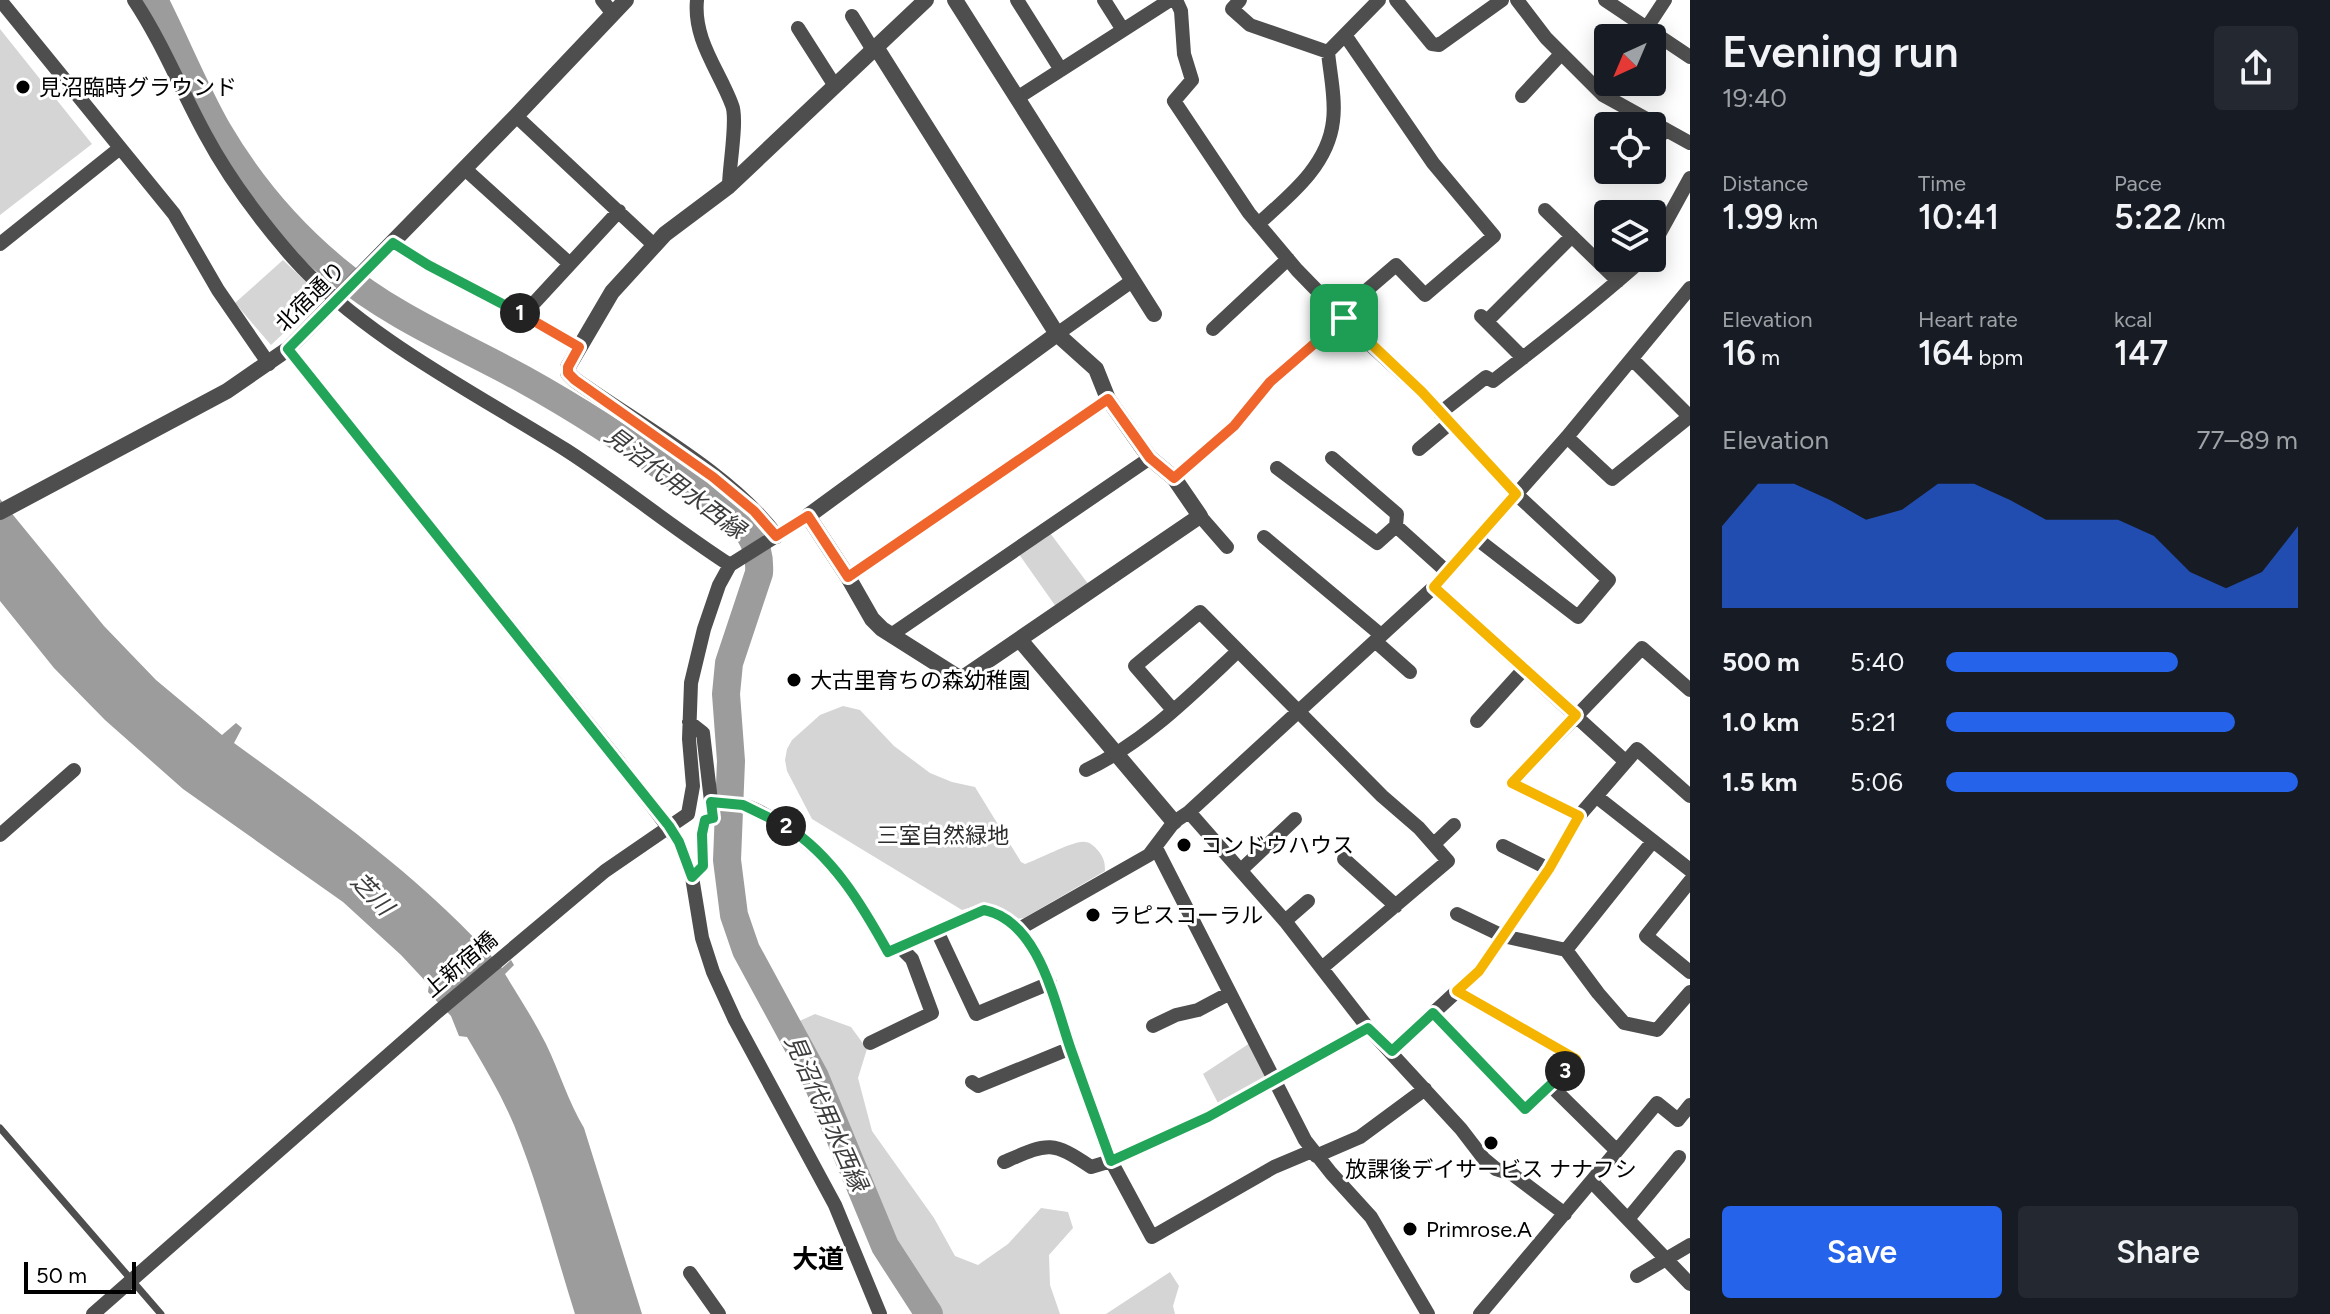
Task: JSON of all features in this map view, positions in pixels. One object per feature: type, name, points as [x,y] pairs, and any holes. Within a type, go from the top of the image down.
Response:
[{"type":"street","points":[[0,0],[174,214],[218,290],[269,364]]},
{"type":"street","points":[[134,0],[238,190],[294,259],[396,344],[736,561],[808,516],[1132,281]]},
{"type":"street","points":[[602,0],[613,14]]},
{"type":"street","name":"北宿通り","points":[[0,512],[227,391],[288,349],[626,0]]},
{"type":"street","points":[[697,0],[696,12],[706,53],[734,113],[729,186]]},
{"type":"street","points":[[773,539],[754,511],[713,477],[568,373],[568,367],[612,292],[674,226],[729,186],[926,0]]},
{"type":"street","points":[[955,0],[1154,314]]},
{"type":"street","points":[[1017,0],[1061,70]]},
{"type":"street","points":[[1104,0],[1123,30]]},
{"type":"street","points":[[1017,98],[1173,0],[1181,11],[1184,54],[1192,80],[1174,101],[1258,224],[1341,316],[1445,418],[1516,494],[1609,580],[1578,617],[1477,539]]},
{"type":"street","points":[[1240,0],[1232,9],[1250,25],[1328,52]]},
{"type":"street","points":[[1258,224],[1303,184],[1330,135],[1333,120],[1328,52],[1345,35],[1361,6],[1379,0]]},
{"type":"street","points":[[1396,0],[1432,44],[1439,45],[1502,0]]},
{"type":"street","points":[[1517,0],[1561,54],[1594,78]]},
{"type":"street","points":[[1605,0],[1633,24]]},
{"type":"street","points":[[1649,24],[1665,0]]},
{"type":"street","points":[[852,16],[1057,334],[1096,369],[1108,399],[1150,458],[1174,478],[1200,516],[1227,547]]},
{"type":"street","points":[[798,28],[835,86]]},
{"type":"street","points":[[1174,478],[1234,426],[1270,382],[1396,265],[1425,295],[1494,236],[1433,163],[1345,35]]},
{"type":"street","points":[[1666,45],[1690,57]]},
{"type":"street","points":[[1522,96],[1561,54]]},
{"type":"street","points":[[1618,96],[1641,112]]},
{"type":"street","points":[[516,116],[655,246]]},
{"type":"street","points":[[1666,130],[1690,143]]},
{"type":"street","points":[[0,244],[120,148]]},
{"type":"street","points":[[465,169],[570,264]]},
{"type":"street","points":[[1666,222],[1690,178]]},
{"type":"street","points":[[1545,210],[1618,281]]},
{"type":"street","points":[[523,315],[619,211]]},
{"type":"street","points":[[1523,358],[1484,318],[1572,236]]},
{"type":"street","points":[[393,243],[579,347]]},
{"type":"street","points":[[1213,329],[1288,259]]},
{"type":"street","points":[[1419,449],[1486,377],[1493,381],[1576,318],[1628,272]]},
{"type":"street","points":[[1019,929],[1149,855],[1174,822],[1300,712],[1434,587],[1633,360],[1690,288]]},
{"type":"street","points":[[288,349],[679,842],[692,877],[702,938],[713,972],[735,1020],[829,1192],[880,1314]]},
{"type":"street","points":[[1567,437],[1612,479],[1690,417],[1633,360]]},
{"type":"street","points":[[848,577],[1108,399]]},
{"type":"street","points":[[891,635],[1150,458]]},
{"type":"street","points":[[1277,468],[1377,543],[1396,526],[1397,514],[1332,458]]},
{"type":"street","points":[[808,516],[872,619],[891,635],[961,679],[1200,516]]},
{"type":"street","points":[[1396,526],[1446,571]]},
{"type":"street","points":[[1264,537],[1378,638],[1410,672]]},
{"type":"street","name":"上新宿橋","points":[[93,1314],[381,1061],[605,871],[688,814],[692,798],[691,683],[719,585],[736,561]]},
{"type":"street","points":[[1434,587],[1625,761]]},
{"type":"street","points":[[1173,710],[1135,666],[1200,612],[1448,861],[1323,967]]},
{"type":"street","points":[[1020,640],[1174,822]]},
{"type":"street","points":[[1579,816],[1512,783],[1642,648],[1690,690]]},
{"type":"street","points":[[1086,770],[1117,755],[1238,651]]},
{"type":"street","points":[[1477,721],[1525,668]]},
{"type":"street","points":[[689,722],[703,733],[713,818],[705,820],[703,866],[692,877]]},
{"type":"street","points":[[1392,1051],[1479,971],[1549,869],[1579,816],[1637,749],[1690,796]]},
{"type":"street","points":[[0,835],[74,770]]},
{"type":"street","points":[[1597,797],[1690,870]]},
{"type":"street","points":[[711,802],[743,805],[789,828],[828,861],[862,904],[888,952],[984,910],[1019,929],[1050,983],[1111,1161],[1152,1237],[1274,1167],[1360,1137],[1425,1089]]},
{"type":"street","points":[[1189,812],[1285,921],[1368,1028],[1392,1051],[1484,1159],[1496,1169],[1512,1174],[1565,1214]]},
{"type":"street","points":[[1241,870],[1295,819]]},
{"type":"street","points":[[1434,844],[1454,825]]},
{"type":"street","points":[[1566,950],[1653,841]]},
{"type":"street","points":[[1503,846],[1549,869]]},
{"type":"street","points":[[1156,848],[1314,1153],[1371,1217],[1428,1314]]},
{"type":"street","points":[[1344,859],[1396,906]]},
{"type":"street","points":[[1690,881],[1646,936],[1690,972]]},
{"type":"street","points":[[1285,921],[1308,901]]},
{"type":"street","points":[[1457,914],[1503,936],[1566,950],[1624,1023],[1657,1030],[1690,992]]},
{"type":"street","points":[[937,931],[976,1014],[1050,983]]},
{"type":"street","points":[[870,1043],[932,1013],[912,959],[900,947]]},
{"type":"street","points":[[1433,1013],[1525,1109],[1576,1059],[1457,991]]},
{"type":"street","points":[[1153,1026],[1176,1015],[1198,1010],[1230,993]]},
{"type":"street","points":[[1004,1162],[1050,1146],[1067,1151],[1091,1167],[1111,1161],[1180,1131],[1368,1028]]},
{"type":"street","points":[[972,1082],[978,1086],[1071,1048]]},
{"type":"street","points":[[1550,1085],[1616,1150]]},
{"type":"street","points":[[1480,1314],[1657,1103],[1678,1120],[1690,1105]]},
{"type":"street","points":[[1628,1219],[1679,1157]]},
{"type":"street","points":[[1592,1182],[1690,1284]]},
{"type":"street","points":[[1637,1276],[1690,1245]]},
{"type":"street","points":[[690,1273],[719,1314]]},
{"type":"lane","points":[[0,1128],[161,1314]]},
{"type":"green space","name":"見沼臨時グラウンド","points":[[0,29],[92,144],[0,215]]},
{"type":"green space","points":[[283,260],[322,297],[271,345],[235,303]]},
{"type":"green space","points":[[1047,529],[1092,589],[1059,611],[1016,550]]},
{"type":"green space","name":"三室自然緑地","points":[[843,706],[860,710],[894,746],[930,773],[975,787],[1021,862],[1025,864],[1085,842],[1100,853],[1105,871],[1024,918],[1016,919],[985,903],[962,910],[812,819],[787,771],[787,749],[792,740],[820,715]]},
{"type":"green space","points":[[815,1014],[851,1027],[867,1049],[858,1078],[872,1131],[934,1218],[955,1256],[978,1265],[1008,1244],[1041,1208],[1068,1212],[1073,1228],[1049,1255],[1050,1285],[1060,1314],[936,1314],[904,1270],[805,1086],[784,1028]]},
{"type":"green space","points":[[1250,1043],[1266,1076],[1265,1080],[1219,1105],[1203,1074]]},
{"type":"green space","points":[[1170,1272],[1179,1286],[1173,1306],[1175,1314],[1106,1314]]},
{"type":"water","name":"芝川","points":[[0,499],[104,626],[156,680],[222,735],[236,723],[242,728],[234,743],[340,821],[408,876],[502,968],[511,960],[514,965],[505,974],[546,1044],[584,1128],[642,1314],[575,1314],[531,1171],[509,1114],[467,1037],[459,1036],[451,1016],[428,992],[429,985],[343,902],[183,789],[105,720],[54,668],[0,601]]},
{"type":"waterway","name":"見沼代用水西縁","points":[[154,0],[201,99],[230,150],[270,205],[318,254],[379,302],[523,379],[644,454],[727,512],[752,538],[759,573],[729,663],[726,694],[731,761],[727,860],[734,915],[746,950],[815,1077],[885,1246],[929,1314]]},
{"type":"place","name":"見沼臨時グラウンド","points":[[23,87]]},
{"type":"place","name":"大古里育ちの森幼稚園","points":[[794,680]]},
{"type":"place","name":"コンドウハウス","points":[[1184,845]]},
{"type":"place","name":"ラピスコーラル","points":[[1093,915]]},
{"type":"place","name":"放課後デイサービス ナナフシ","points":[[1491,1143]]},
{"type":"place","name":"Primrose.A","points":[[1410,1229]]},
{"type":"district","name":"大道","points":[[818,1259]]},
{"type":"route","points":[[393,243],[579,347],[568,367],[568,373],[575,380],[669,443],[713,477],[754,511],[776,536],[808,516],[848,577],[1108,399],[1150,458],[1174,478],[1234,426],[1270,382],[1344,318],[1422,392],[1516,494],[1434,587],[1576,715],[1512,783],[1579,816],[1549,869],[1479,971],[1457,991],[1576,1059],[1525,1109],[1433,1013],[1392,1051],[1368,1028],[1208,1117],[1111,1161],[1055,996],[1044,969],[1019,929],[988,910],[980,910],[888,952],[862,904],[828,861],[789,828],[743,805],[711,802],[713,818],[705,820],[702,834],[703,866],[692,877],[679,842],[669,826],[288,349],[393,243]]}]
